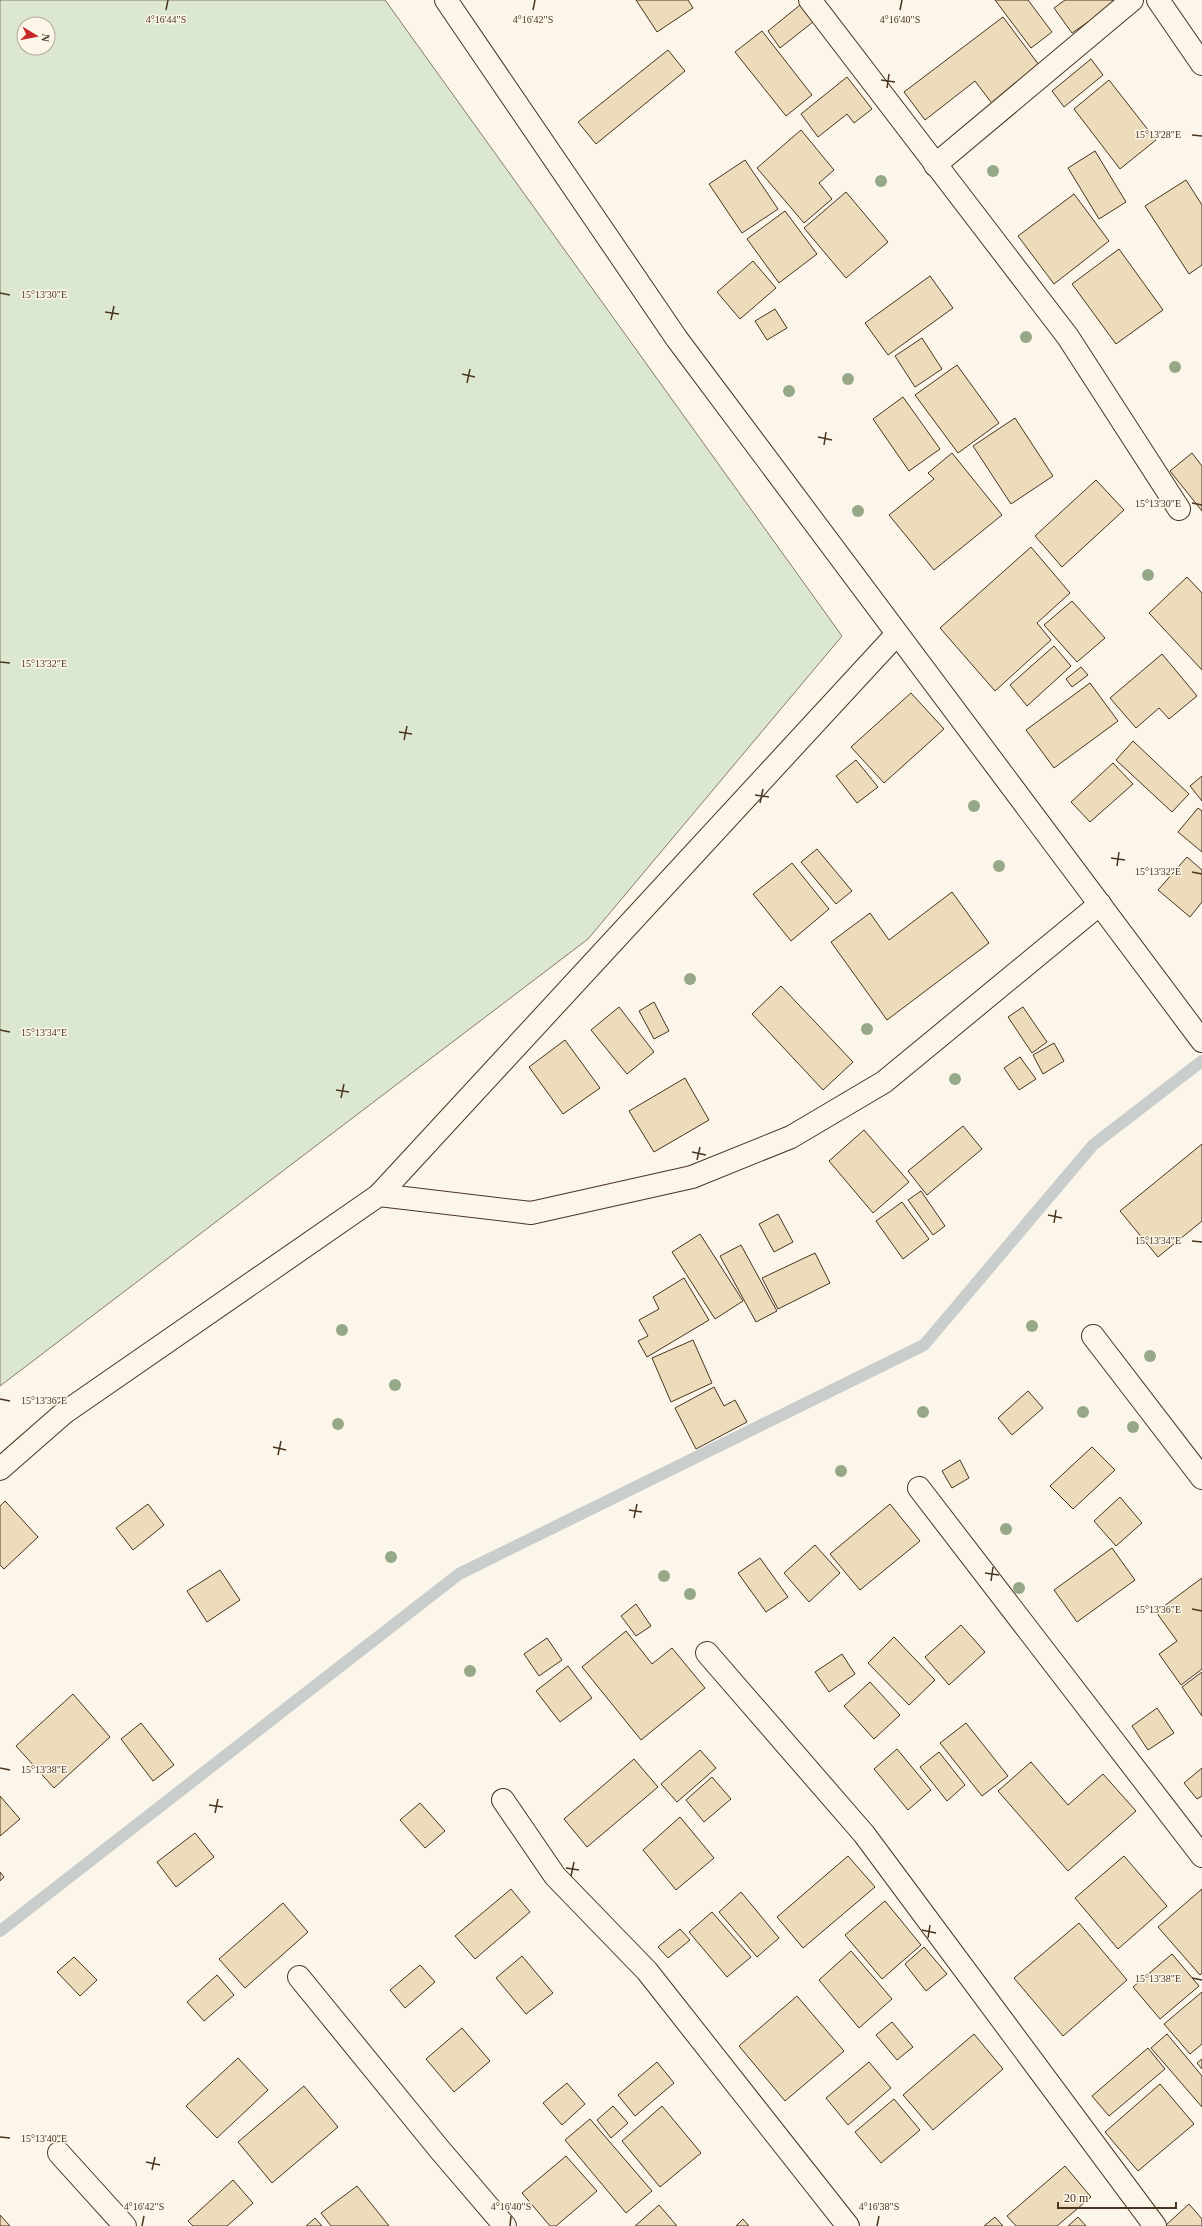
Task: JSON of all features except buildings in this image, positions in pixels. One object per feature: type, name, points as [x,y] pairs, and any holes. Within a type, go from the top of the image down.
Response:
[{"type":"street","points":[[446,0],[677,339],[1202,1041]]},
{"type":"street","points":[[810,0],[1068,337],[1179,509]]},
{"type":"street","points":[[935,165],[1132,0]]},
{"type":"street","points":[[1158,0],[1202,64]]},
{"type":"street","points":[[0,1469],[64,1413],[379,1195],[897,634]]},
{"type":"street","points":[[379,1195],[531,1214],[692,1177],[784,1140],[884,1082],[1100,904]]},
{"type":"street","points":[[1093,1336],[1202,1478]]},
{"type":"street","points":[[919,1488],[1202,1856]]},
{"type":"street","points":[[707,1653],[864,1834],[1155,2226]]},
{"type":"street","points":[[503,1800],[555,1876],[647,1971],[848,2226]]},
{"type":"street","points":[[299,1977],[440,2150],[505,2226]]},
{"type":"street","points":[[60,2153],[125,2226]]},
{"type":"green space","points":[[0,0],[385,0],[842,636],[588,939],[0,1386]]},
{"type":"waterway","points":[[0,1931],[459,1574],[924,1345],[1093,1145],[1202,1061]]}]
